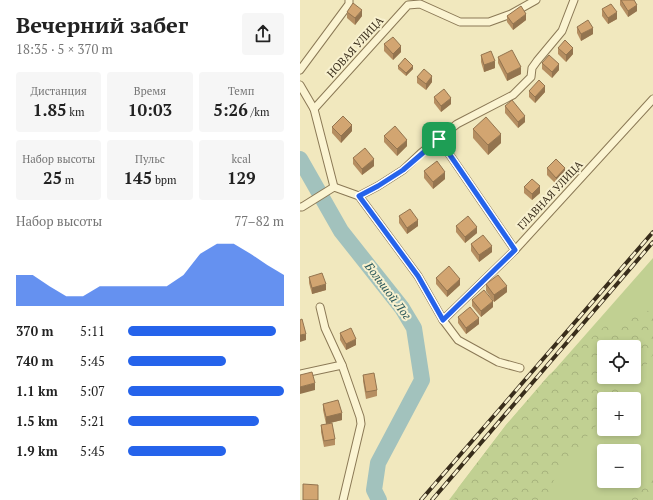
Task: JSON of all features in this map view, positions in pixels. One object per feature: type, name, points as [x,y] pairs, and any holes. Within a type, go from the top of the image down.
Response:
[{"type":"street","points":[[300,70],[349,4],[349,0]]},
{"type":"street","name":"НОВАЯ УЛИЦА","points":[[314,108],[408,5],[420,4],[460,22],[489,22],[511,14],[536,0]]},
{"type":"street","points":[[359,196],[403,170],[457,124],[513,95],[525,84],[531,76],[532,68],[562,31],[574,0]]},
{"type":"street","points":[[300,85],[314,108],[334,187]]},
{"type":"street","name":"ГЛАВНАЯ УЛИЦА","points":[[443,320],[515,250],[653,99]]},
{"type":"street","points":[[439,139],[515,250]]},
{"type":"street","points":[[334,187],[359,196],[418,276],[443,320],[458,340],[498,362],[520,368]]},
{"type":"street","points":[[300,207],[334,187]]},
{"type":"street","points":[[320,307],[325,328],[342,365],[361,424],[343,500]]},
{"type":"street","points":[[300,374],[342,365]]},
{"type":"green space","points":[[653,258],[653,500],[449,500],[506,425]]},
{"type":"green space","points":[[653,309],[653,355],[641,372],[641,340],[597,340],[597,384],[631,384],[624,392],[597,392],[597,424],[557,473],[545,500],[454,500],[458,488],[506,425],[549,375],[605,326]]},
{"type":"green space","points":[[653,479],[653,498],[645,500],[623,500],[634,488],[641,488],[641,482]]},
{"type":"building","points":[[621,0],[634,0],[637,5],[628,11]]},
{"type":"building","points":[[353,3],[362,10],[355,18],[347,12]]},
{"type":"building","points":[[611,4],[617,12],[608,18],[602,9]]},
{"type":"building","points":[[521,6],[526,14],[513,24],[507,16]]},
{"type":"building","points":[[588,20],[593,28],[581,34],[577,27]]},
{"type":"building","points":[[393,37],[401,46],[393,54],[384,44]]},
{"type":"building","points":[[565,40],[573,48],[566,55],[558,48]]},
{"type":"building","points":[[512,50],[521,67],[507,74],[498,57]]},
{"type":"building","points":[[491,51],[495,61],[484,65],[481,55]]},
{"type":"building","points":[[549,55],[559,64],[552,72],[542,63]]},
{"type":"building","points":[[405,58],[413,66],[406,73],[398,66]]},
{"type":"building","points":[[424,69],[432,76],[426,84],[417,77]]},
{"type":"building","points":[[539,80],[545,86],[535,97],[529,91]]},
{"type":"building","points":[[444,89],[451,98],[441,106],[434,97]]},
{"type":"building","points":[[512,100],[525,116],[518,122],[505,106]]},
{"type":"building","points":[[343,116],[352,125],[341,136],[332,127]]},
{"type":"building","points":[[486,117],[501,134],[488,145],[473,129]]},
{"type":"building","points":[[395,126],[407,140],[397,149],[384,136]]},
{"type":"building","points":[[365,148],[374,159],[362,169],[353,158]]},
{"type":"building","points":[[556,159],[565,168],[556,178],[547,168]]},
{"type":"building","points":[[437,161],[445,172],[433,182],[424,171]]},
{"type":"building","points":[[532,179],[540,186],[532,194],[524,187]]},
{"type":"building","points":[[410,209],[418,220],[407,228],[399,216]]},
{"type":"building","points":[[468,216],[477,227],[465,237],[456,226]]},
{"type":"building","points":[[483,235],[492,246],[479,255],[471,244]]},
{"type":"building","points":[[449,266],[460,279],[447,291],[436,278]]},
{"type":"building","points":[[322,273],[326,284],[312,288],[309,277]]},
{"type":"building","points":[[498,275],[507,286],[494,295],[486,284]]},
{"type":"building","points":[[484,290],[493,301],[481,311],[472,300]]},
{"type":"building","points":[[470,307],[479,318],[466,328],[458,317]]},
{"type":"building","points":[[302,319],[306,334],[300,335],[300,320]]},
{"type":"building","points":[[351,328],[356,339],[346,344],[340,333]]},
{"type":"building","points":[[312,372],[315,383],[300,387],[300,375]]},
{"type":"building","points":[[374,373],[377,390],[366,392],[363,375]]},
{"type":"building","points":[[338,400],[342,413],[326,417],[323,404]]},
{"type":"building","points":[[332,423],[335,439],[324,441],[321,425]]},
{"type":"building","points":[[303,484],[318,485],[318,500],[303,500]]},
{"type":"waterway","name":"Большой Лог","points":[[300,159],[341,231],[402,308],[414,328],[422,380],[378,463],[374,490],[379,500]]},
{"type":"railway","points":[[421,500],[653,232]]},
{"type":"railway","points":[[432,500],[653,242]]},
{"type":"route","points":[[439,139],[515,250],[443,320],[418,276],[359,196],[403,170],[439,139]]}]
